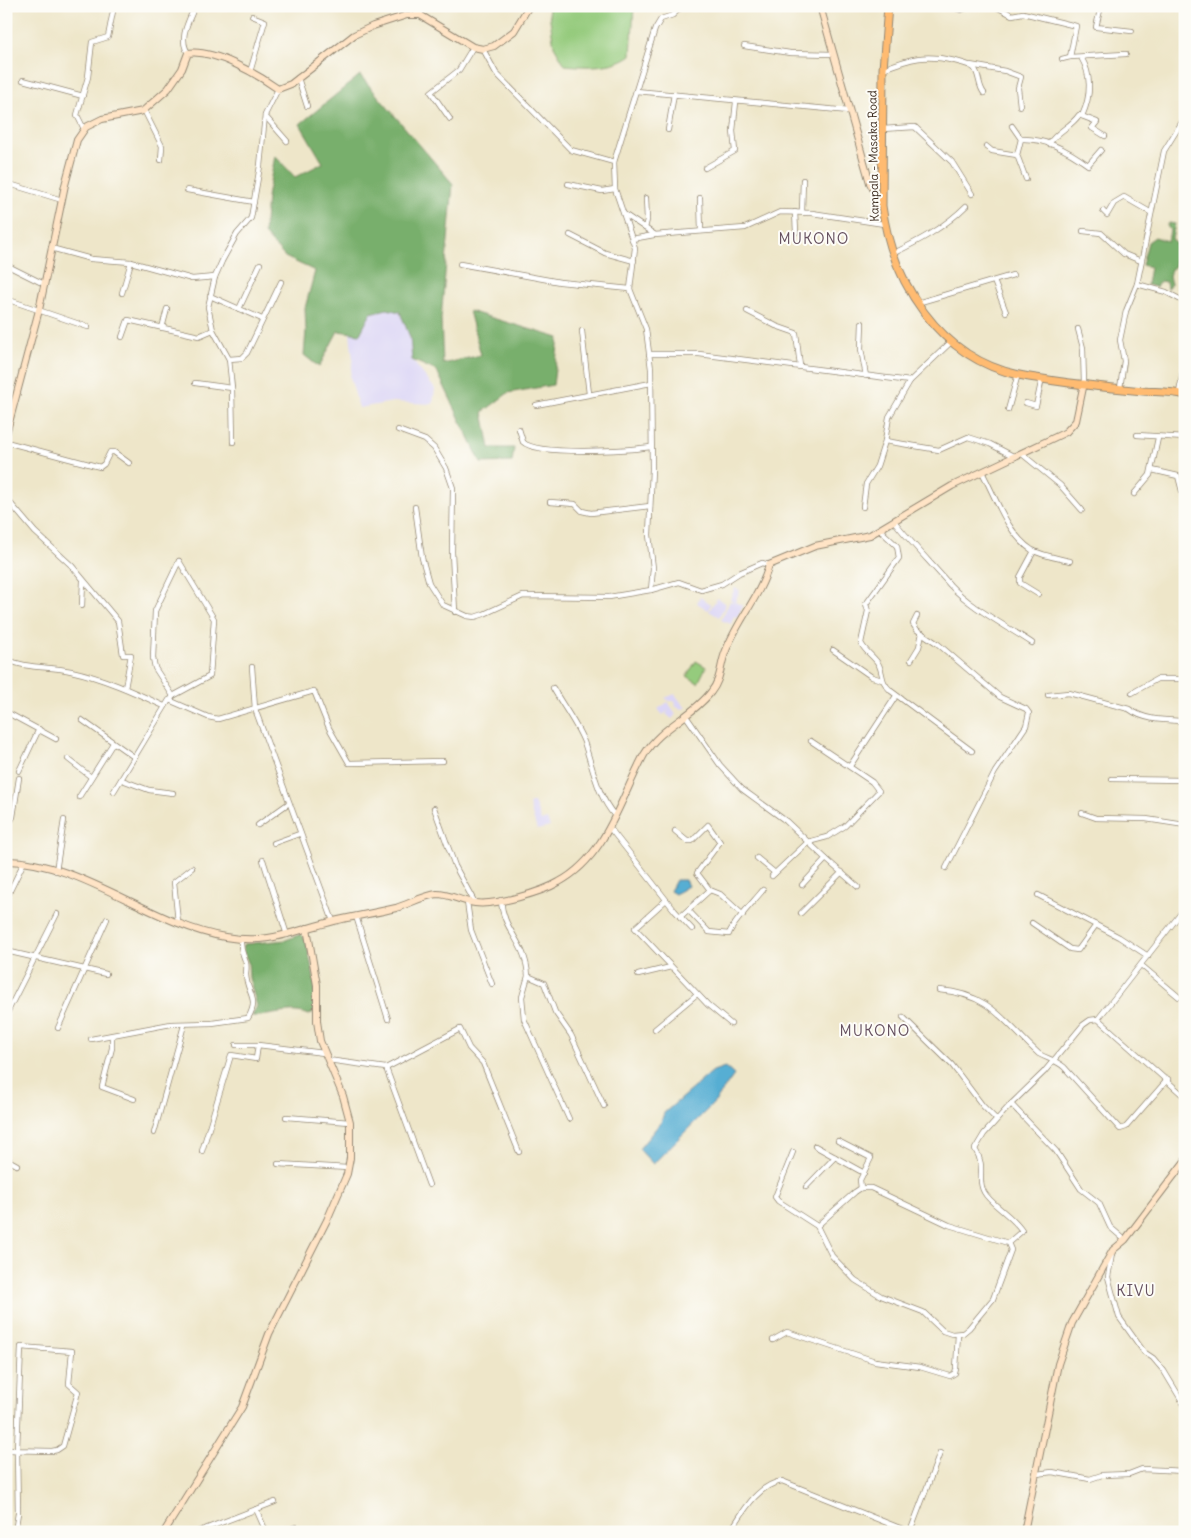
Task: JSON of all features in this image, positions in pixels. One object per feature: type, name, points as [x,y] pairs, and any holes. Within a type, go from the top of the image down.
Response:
[{"type":"main road","name":"Kampala - Masaka Road","points":[[888,6],[883,69],[882,206],[884,224],[892,254],[907,289],[916,303],[952,341],[972,355],[997,368],[1042,378],[1182,394]]},
{"type":"street","points":[[84,129],[77,115],[83,96],[92,42],[108,37],[114,6]]},
{"type":"street","points":[[6,434],[10,407],[39,310],[62,200],[78,140],[84,129],[102,119],[144,110],[168,89],[182,69],[188,53],[184,45],[184,36],[195,6]]},
{"type":"street","points":[[420,15],[422,6]]},
{"type":"street","points":[[233,442],[232,388],[229,359],[213,330],[208,306],[214,277],[237,234],[251,218],[260,166],[265,116],[278,89],[298,78],[354,35],[408,15],[420,15],[473,47],[483,49],[494,46],[514,31],[529,6]]},
{"type":"street","points":[[651,590],[653,568],[650,535],[652,448],[649,354],[646,329],[630,289],[635,248],[615,189],[614,162],[655,30],[661,19],[673,15],[682,6]]},
{"type":"street","points":[[820,6],[870,183],[882,206]]},
{"type":"street","points":[[950,6],[961,10],[970,6]]},
{"type":"street","points":[[995,6],[1012,14],[1023,13],[1076,26],[1070,57]]},
{"type":"street","points":[[1101,6],[1096,27],[1132,31]]},
{"type":"street","points":[[250,72],[265,21],[252,16]]},
{"type":"street","points":[[744,46],[790,53],[833,54]]},
{"type":"street","points":[[450,119],[431,92],[459,70],[473,47]]},
{"type":"street","points":[[483,49],[496,73],[571,150],[614,162]]},
{"type":"street","points":[[188,53],[203,52],[262,77],[278,89]]},
{"type":"street","points":[[1062,59],[1126,54]]},
{"type":"street","points":[[883,69],[908,59],[924,56],[1005,71],[1021,77],[1018,88],[1020,106]]},
{"type":"street","points":[[1081,57],[1088,71],[1089,94],[1082,116]]},
{"type":"street","points":[[968,65],[977,73],[979,86],[984,93]]},
{"type":"street","points":[[298,78],[307,106]]},
{"type":"street","points":[[23,80],[83,96]]},
{"type":"street","points":[[636,92],[849,111]]},
{"type":"street","points":[[668,130],[674,94]]},
{"type":"street","points":[[705,168],[735,151],[733,131],[736,102]]},
{"type":"street","points":[[144,110],[162,146],[162,160]]},
{"type":"street","points":[[1049,144],[1061,130],[1074,122],[1079,115],[1096,122],[1092,128],[1105,136]]},
{"type":"street","points":[[265,116],[287,141]]},
{"type":"street","points":[[1120,388],[1124,361],[1120,340],[1126,311],[1137,284],[1148,236],[1150,212],[1157,190],[1164,151],[1185,117]]},
{"type":"street","points":[[1012,126],[1021,139],[1017,155],[1026,178]]},
{"type":"street","points":[[882,129],[915,127],[952,162],[972,194]]},
{"type":"street","points":[[1021,139],[1031,138],[1071,152],[1088,165],[1101,150]]},
{"type":"street","points":[[986,146],[992,151],[1017,155]]},
{"type":"street","points":[[802,212],[803,180]]},
{"type":"street","points":[[6,183],[62,200]]},
{"type":"street","points":[[568,184],[602,191],[615,189]]},
{"type":"street","points":[[187,190],[254,202]]},
{"type":"street","points":[[1103,211],[1107,214],[1114,203],[1124,197],[1150,212]]},
{"type":"street","points":[[645,228],[647,220],[646,198]]},
{"type":"street","points":[[700,198],[701,231]]},
{"type":"street","points":[[892,254],[918,241],[953,219],[966,206]]},
{"type":"street","points":[[796,212],[796,232]]},
{"type":"street","points":[[632,239],[654,235],[745,228],[775,213],[802,212],[884,224]]},
{"type":"street","points":[[624,214],[654,235]]},
{"type":"street","points":[[1083,231],[1101,233],[1124,254],[1141,261]]},
{"type":"street","points":[[570,235],[605,253],[634,261]]},
{"type":"street","points":[[51,248],[91,259],[131,262],[192,279],[214,277]]},
{"type":"street","points":[[122,293],[131,262]]},
{"type":"street","points":[[239,309],[260,264]]},
{"type":"street","points":[[460,264],[560,282],[630,289]]},
{"type":"street","points":[[6,265],[44,284]]},
{"type":"street","points":[[916,303],[1013,275]]},
{"type":"street","points":[[994,281],[1006,312]]},
{"type":"street","points":[[229,359],[242,358],[247,353],[281,282]]},
{"type":"street","points":[[1137,284],[1166,292],[1185,302]]},
{"type":"street","points":[[210,296],[262,319]]},
{"type":"street","points":[[6,299],[88,327]]},
{"type":"street","points":[[162,328],[167,309]]},
{"type":"street","points":[[747,311],[776,326],[796,333],[800,366]]},
{"type":"street","points":[[122,337],[128,320],[199,336],[213,330]]},
{"type":"street","points":[[862,323],[861,349],[866,376]]},
{"type":"street","points":[[415,507],[422,558],[429,583],[438,601],[455,612],[475,617],[523,596],[609,597],[651,590],[680,582],[701,590],[722,584],[748,568],[762,563],[769,565],[815,546],[870,535],[952,486],[1066,432],[1076,421],[1084,383],[1083,348],[1078,330]]},
{"type":"street","points":[[582,331],[589,394]]},
{"type":"street","points":[[863,507],[866,484],[877,466],[885,441],[889,417],[910,381],[952,341]]},
{"type":"street","points":[[649,354],[691,354],[910,381]]},
{"type":"street","points":[[1182,394],[1185,361]]},
{"type":"street","points":[[1008,410],[1018,374]]},
{"type":"street","points":[[1026,403],[1036,406],[1042,378]]},
{"type":"street","points":[[195,383],[232,388]]},
{"type":"street","points":[[536,405],[651,383]]},
{"type":"street","points":[[519,428],[523,442],[532,448],[578,450],[652,448]]},
{"type":"street","points":[[398,430],[425,440],[434,448],[446,468],[453,488],[452,552],[455,612]]},
{"type":"street","points":[[1137,435],[1158,438],[1185,438]]},
{"type":"street","points":[[885,441],[939,450],[968,437],[990,444],[1018,455],[1060,485],[1082,510]]},
{"type":"street","points":[[1134,494],[1150,475],[1158,438]]},
{"type":"street","points":[[6,442],[100,467],[104,464],[110,452],[114,452],[129,463]]},
{"type":"street","points":[[1152,470],[1176,475],[1180,478],[1185,505],[1184,512]]},
{"type":"street","points":[[982,472],[1015,532],[1024,544],[1034,551],[1070,561]]},
{"type":"street","points":[[6,498],[35,532],[72,566],[118,621],[123,654],[131,655],[125,688]]},
{"type":"street","points":[[550,502],[574,504],[582,512],[591,513],[650,506]]},
{"type":"street","points":[[894,521],[913,546],[951,585],[991,616],[1032,643]]},
{"type":"street","points":[[880,530],[897,546],[899,558],[866,604],[868,611],[861,643],[879,665],[882,680],[896,696],[972,751]]},
{"type":"street","points":[[1034,551],[1020,576],[1020,583],[1038,594]]},
{"type":"street","points":[[114,791],[164,706],[171,698],[210,676],[214,619],[179,561],[155,611],[152,658],[155,668],[171,698],[208,717],[218,719],[255,710],[314,691],[329,728],[349,763],[443,761]]},
{"type":"street","points":[[6,862],[24,862],[56,871],[107,890],[178,922],[206,932],[241,940],[287,936],[333,921],[407,905],[437,894],[467,902],[485,904],[560,882],[578,868],[595,849],[616,817],[645,754],[670,726],[686,716],[715,686],[733,633],[747,610],[769,565]]},
{"type":"street","points":[[82,606],[83,581]]},
{"type":"street","points":[[916,616],[913,624],[922,633],[938,644],[1000,697],[1026,709],[1029,713],[1026,726],[995,772],[946,868]]},
{"type":"street","points":[[912,660],[919,646],[922,633]]},
{"type":"street","points":[[833,650],[872,677],[882,680]]},
{"type":"street","points":[[6,659],[24,665],[70,670],[125,688],[164,706]]},
{"type":"street","points":[[252,667],[255,710],[299,834],[333,921]]},
{"type":"street","points":[[1132,693],[1158,680],[1185,679]]},
{"type":"street","points":[[553,688],[584,740],[596,782],[607,806],[616,817]]},
{"type":"street","points":[[1048,695],[1069,693],[1129,709],[1136,715],[1153,719],[1185,721]]},
{"type":"street","points":[[850,766],[896,696]]},
{"type":"street","points":[[6,712],[56,739]]},
{"type":"street","points":[[686,716],[731,778],[756,800],[786,821],[858,887]]},
{"type":"street","points":[[82,720],[134,757]]},
{"type":"street","points":[[19,770],[39,729]]},
{"type":"street","points":[[757,858],[774,875],[808,842],[827,837],[846,826],[879,791],[876,785],[811,741]]},
{"type":"street","points":[[79,796],[113,743]]},
{"type":"street","points":[[68,759],[91,776]]},
{"type":"street","points":[[6,823],[10,822],[13,817],[19,778]]},
{"type":"street","points":[[1112,779],[1185,780]]},
{"type":"street","points":[[122,780],[149,790],[173,793]]},
{"type":"street","points":[[258,824],[289,803]]},
{"type":"street","points":[[434,808],[455,866],[475,903]]},
{"type":"street","points":[[1082,813],[1096,818],[1146,819],[1185,825]]},
{"type":"street","points":[[56,871],[64,820]]},
{"type":"street","points":[[675,831],[687,841],[692,841],[708,825],[720,842],[697,873],[710,890],[720,894],[744,915]]},
{"type":"street","points":[[609,827],[666,900],[692,929]]},
{"type":"street","points":[[274,843],[299,834]]},
{"type":"street","points":[[802,885],[826,859]]},
{"type":"street","points":[[263,860],[287,936]]},
{"type":"street","points":[[6,899],[24,862]]},
{"type":"street","points":[[178,922],[174,882],[192,868]]},
{"type":"street","points":[[801,913],[842,872]]},
{"type":"street","points":[[680,917],[689,911],[710,890]]},
{"type":"street","points":[[689,911],[709,932],[729,934],[730,928],[744,915],[762,890]]},
{"type":"street","points":[[1038,895],[1096,925],[1148,956]]},
{"type":"street","points":[[501,900],[505,921],[526,954],[528,976],[521,1004],[524,1019],[569,1119]]},
{"type":"street","points":[[666,900],[635,928],[697,994],[731,1024]]},
{"type":"street","points":[[467,902],[471,930],[492,984]]},
{"type":"street","points":[[1008,1243],[1022,1231],[1001,1207],[984,1194],[980,1183],[982,1165],[980,1154],[975,1149],[996,1119],[1055,1059],[1083,1025],[1090,1020],[1098,1019],[1185,908]]},
{"type":"street","points":[[6,1015],[33,957],[57,914]]},
{"type":"street","points":[[356,916],[388,1019]]},
{"type":"street","points":[[58,1028],[70,999],[86,970],[107,919]]},
{"type":"street","points":[[1032,923],[1070,949],[1078,950],[1096,925]]},
{"type":"street","points":[[164,1532],[242,1407],[269,1334],[327,1220],[348,1168],[350,1158],[350,1122],[343,1096],[324,1053],[317,1021],[317,985],[307,928]]},
{"type":"street","points":[[91,1039],[171,1024],[184,1025],[248,1018],[253,1010],[254,1002],[246,976],[246,964],[241,952],[241,940]]},
{"type":"street","points":[[6,951],[106,974]]},
{"type":"street","points":[[1141,965],[1179,997]]},
{"type":"street","points":[[638,975],[671,967]]},
{"type":"street","points":[[528,976],[544,983],[555,1012],[570,1035],[604,1106]]},
{"type":"street","points":[[939,990],[960,992],[974,997],[999,1014],[1039,1054],[1055,1059],[1120,1129],[1126,1127],[1168,1080]]},
{"type":"street","points":[[655,1029],[697,994]]},
{"type":"street","points":[[903,1016],[952,1065],[983,1106],[996,1119]]},
{"type":"street","points":[[1098,1019],[1185,1097]]},
{"type":"street","points":[[154,1133],[184,1025]]},
{"type":"street","points":[[328,1060],[386,1068],[460,1029],[470,1048],[483,1063],[519,1152]]},
{"type":"street","points":[[112,1036],[112,1048],[102,1087],[134,1099]]},
{"type":"street","points":[[236,1045],[258,1045],[324,1053]]},
{"type":"street","points":[[202,1151],[231,1055],[256,1060],[258,1045]]},
{"type":"street","points":[[386,1068],[430,1185]]},
{"type":"street","points":[[1011,1104],[1056,1152],[1081,1188],[1099,1203],[1110,1226],[1125,1240]]},
{"type":"street","points":[[286,1117],[350,1122]]},
{"type":"street","points":[[838,1141],[871,1158],[860,1180],[862,1188]]},
{"type":"street","points":[[815,1146],[864,1173]]},
{"type":"street","points":[[793,1152],[775,1197],[817,1226],[832,1256],[855,1280],[882,1296],[923,1312],[944,1332],[958,1334],[969,1328],[993,1299],[1011,1250],[1008,1243],[949,1225],[882,1192],[862,1188],[843,1201],[817,1226]]},
{"type":"street","points":[[806,1187],[835,1157]]},
{"type":"street","points":[[6,1159],[17,1165]]},
{"type":"street","points":[[1024,1532],[1058,1364],[1072,1323],[1113,1250],[1125,1240],[1185,1161]]},
{"type":"street","points":[[278,1164],[348,1168]]},
{"type":"street","points":[[1113,1250],[1108,1277],[1119,1316],[1144,1352],[1153,1358],[1164,1371],[1185,1406]]},
{"type":"street","points":[[773,1340],[787,1332],[875,1361],[920,1367],[950,1376],[955,1373],[956,1369],[958,1334]]},
{"type":"street","points":[[6,1450],[17,1450],[57,1450],[63,1446],[78,1392],[69,1384],[72,1351],[21,1347],[17,1450],[18,1514],[15,1532]]},
{"type":"street","points":[[730,1532],[763,1489],[773,1483],[782,1481],[910,1532],[940,1453]]},
{"type":"street","points":[[1036,1474],[1052,1472],[1090,1479],[1102,1475],[1129,1474],[1142,1469],[1185,1471]]},
{"type":"street","points":[[197,1532],[275,1502]]},
{"type":"street","points":[[256,1509],[264,1527],[269,1532]]},
{"type":"street","points":[[215,1526],[217,1532]]},
{"type":"street","points":[[283,1532],[296,1526]]},
{"type":"shaded area","points":[[387,309],[400,312],[410,338],[412,360],[435,389],[433,404],[393,402],[359,408],[350,377],[353,360],[350,333],[360,334],[371,313]]},
{"type":"shaded area","points":[[735,588],[740,590],[735,602],[743,606],[737,617],[734,616],[731,624],[721,620],[730,601],[734,602],[730,599]]},
{"type":"shaded area","points":[[700,597],[711,604],[708,610],[697,603]]},
{"type":"shaded area","points":[[717,598],[726,604],[719,617],[709,611]]},
{"type":"shaded area","points":[[675,694],[686,708],[680,709],[675,706],[674,701],[669,701],[665,698]]},
{"type":"shaded area","points":[[668,702],[676,714],[672,719],[666,714],[669,710],[663,715],[658,709]]},
{"type":"shaded area","points":[[534,802],[541,821],[547,819],[550,827],[537,830],[529,804]]},
{"type":"green space","points":[[548,6],[634,6],[631,55],[608,64],[590,66],[565,65],[554,46]]},
{"type":"green space","points":[[360,75],[453,184],[441,319],[443,364],[481,355],[469,311],[559,338],[553,385],[508,393],[483,412],[490,448],[514,448],[512,462],[481,463],[437,371],[412,360],[410,337],[400,312],[387,309],[371,313],[360,334],[338,331],[319,367],[304,355],[305,308],[315,271],[285,257],[264,234],[267,197],[275,156],[295,177],[323,163],[300,124]]},
{"type":"green space","points":[[1169,223],[1175,224],[1172,239],[1176,244],[1175,267],[1171,269],[1169,277],[1171,284],[1167,289],[1166,282],[1160,281],[1156,287],[1147,285],[1150,267],[1142,265],[1148,242],[1155,237],[1168,241],[1170,230],[1167,226]]},
{"type":"green space","points":[[696,661],[706,667],[698,683],[687,676]]},
{"type":"green space","points":[[301,934],[306,940],[315,983],[315,1011],[309,1015],[288,1012],[252,1016],[257,1006],[249,978],[248,962],[242,948],[244,944],[286,940]]},
{"type":"water","points":[[676,880],[685,880],[688,886],[675,894],[670,891]]},
{"type":"water","points":[[725,1067],[734,1075],[715,1102],[653,1164],[639,1149],[661,1122],[664,1113],[713,1071]]},
{"type":"district","name":"MUKONO","points":[[814,238]]},
{"type":"district","name":"MUKONO","points":[[875,1030]]},
{"type":"district","name":"KIVU","points":[[1136,1290]]}]
